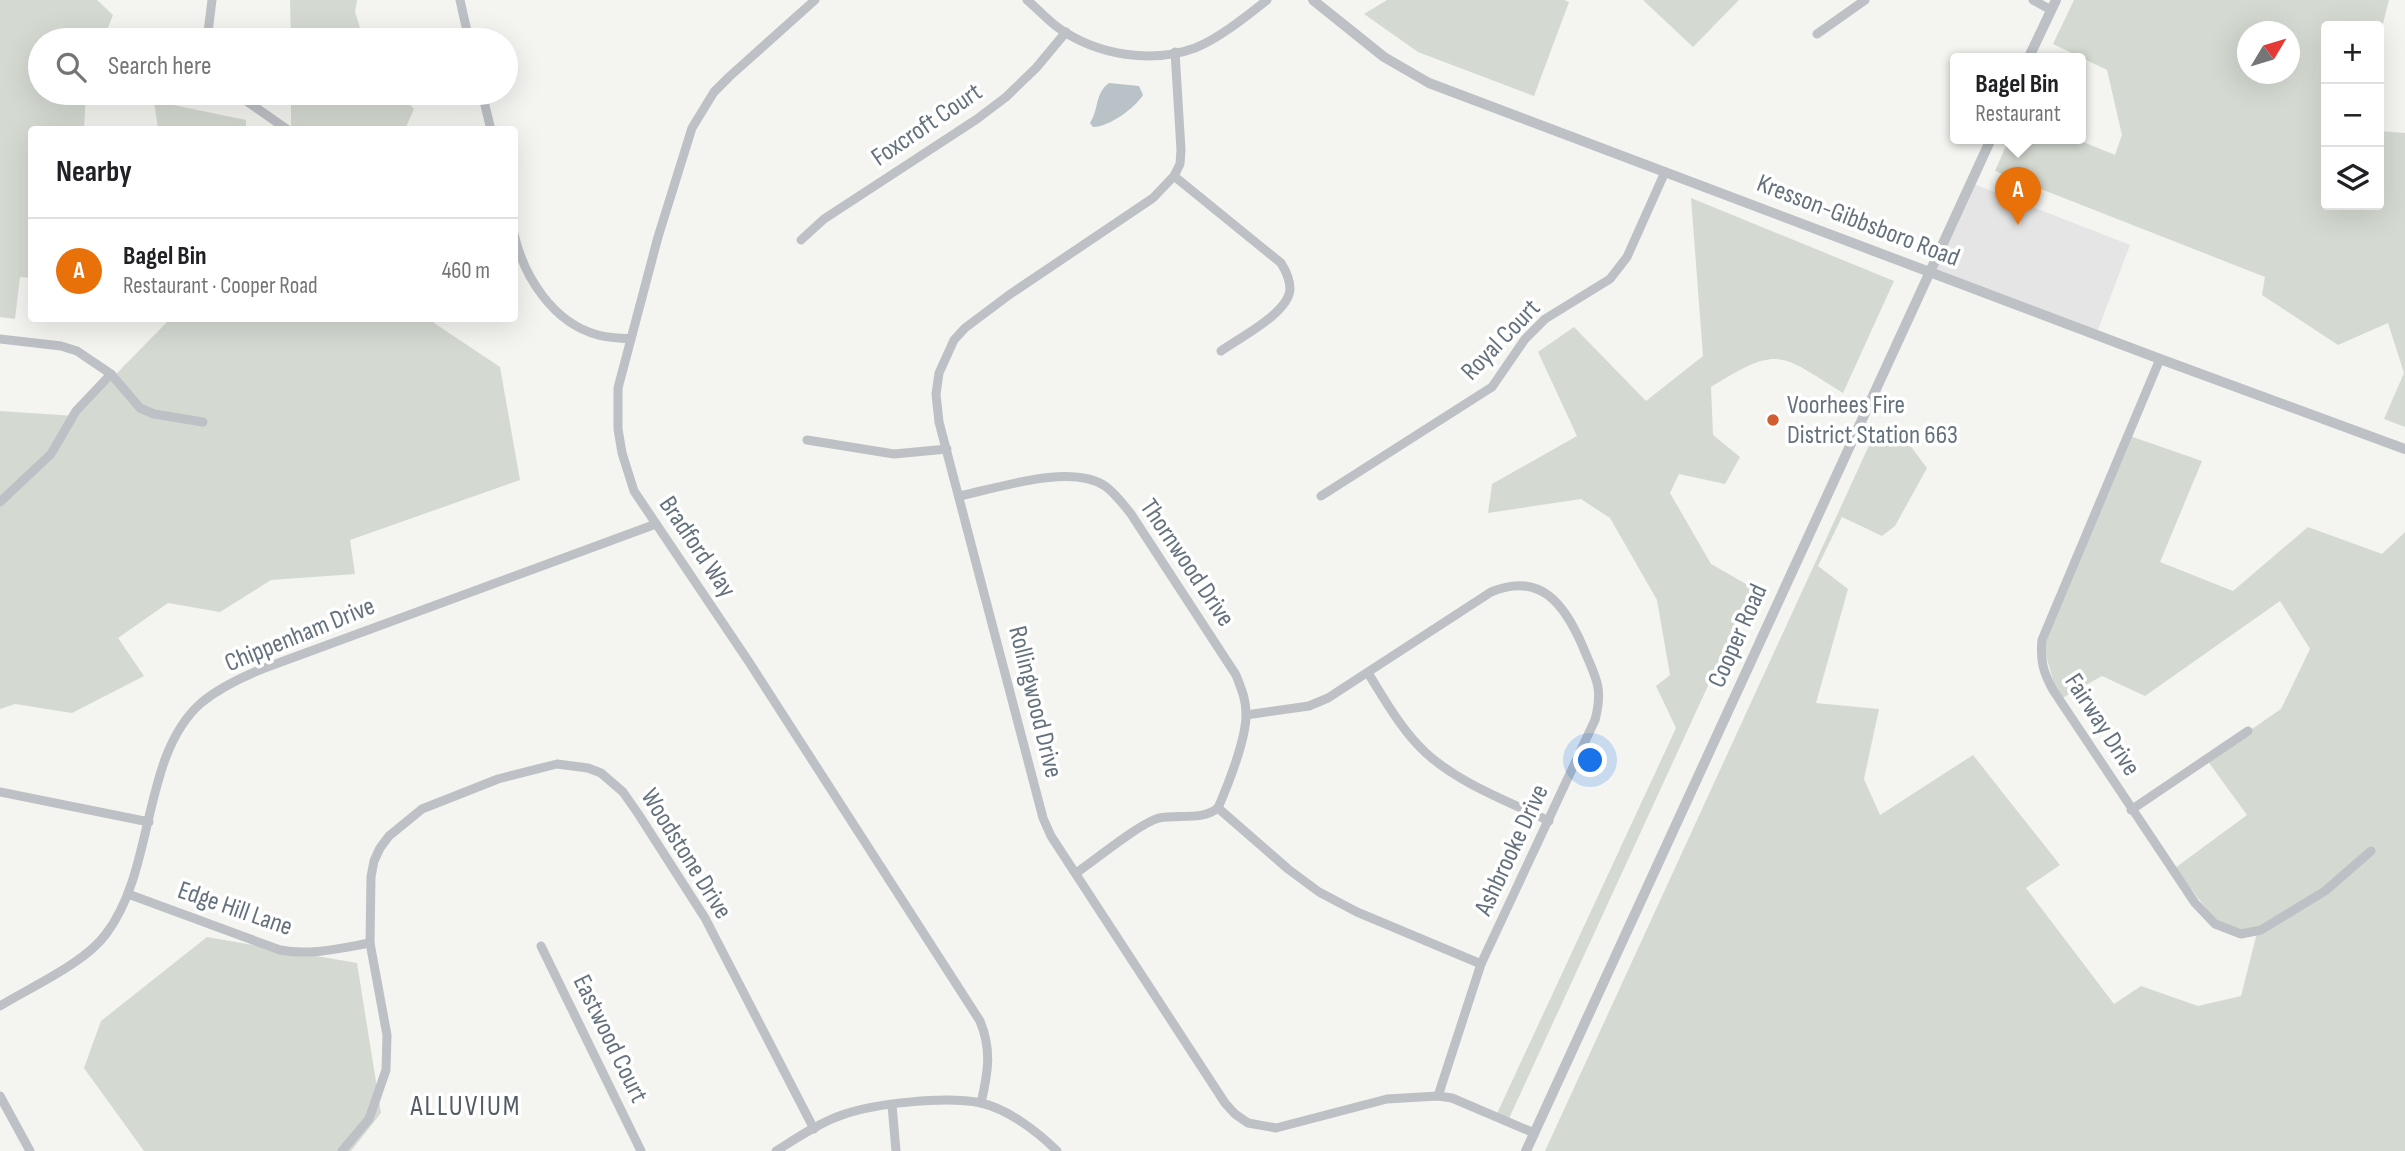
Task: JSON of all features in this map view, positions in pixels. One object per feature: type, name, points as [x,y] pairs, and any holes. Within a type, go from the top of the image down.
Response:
[{"type":"street","points":[[208,28],[212,0]]},
{"type":"street","points":[[460,0],[466,28]]},
{"type":"street","name":"Bradford Way","points":[[815,0],[730,76],[715,92],[692,128],[658,237],[618,388],[618,429],[622,453],[634,491],[749,662],[980,1021],[989,1053],[989,1072],[981,1103]]},
{"type":"street","points":[[1027,0],[1066,32],[1100,48],[1126,55],[1196,48],[1267,0]]},
{"type":"street","name":"Kresson-Gibbsboro Road","points":[[1313,0],[1384,57],[1429,83],[2405,449]]},
{"type":"street","points":[[1817,34],[1865,0]]},
{"type":"street","points":[[2031,53],[2053,5],[2033,0]]},
{"type":"street","name":"Foxcroft Court","points":[[801,240],[824,219],[977,119],[1006,97],[1036,68],[1066,32]]},
{"type":"street","points":[[1175,52],[1181,150],[1180,164],[1174,176],[1281,263],[1290,287],[1289,297],[1272,317],[1221,351]]},
{"type":"street","points":[[252,105],[282,126]]},
{"type":"street","points":[[485,105],[490,126]]},
{"type":"street","name":"Cooper Road","points":[[1526,1151],[1989,144]]},
{"type":"street","name":"Royal Court","points":[[1321,496],[1492,387],[1525,339],[1545,319],[1610,279],[1627,257],[1665,172]]},
{"type":"street","name":"Rollingwood Drive","points":[[1174,176],[1153,198],[1009,295],[965,328],[954,340],[939,373],[936,394],[939,422],[1043,818],[1225,1103],[1248,1124],[1276,1128],[1387,1099],[1438,1096],[1452,1098],[1534,1133]]},
{"type":"street","points":[[518,244],[534,284],[562,316],[576,326],[598,335],[631,339]]},
{"type":"street","points":[[0,339],[61,346],[77,351],[111,374],[140,408],[154,414],[203,422]]},
{"type":"street","name":"Fairway Drive","points":[[2160,359],[2042,640],[2042,670],[2131,810],[2208,919],[2241,934],[2261,930],[2325,891],[2371,851]]},
{"type":"street","points":[[0,502],[51,454],[76,411],[111,374]]},
{"type":"street","points":[[807,440],[894,454],[947,449]]},
{"type":"street","name":"Thornwood Drive","points":[[960,496],[1065,475],[1091,479],[1104,485],[1131,514],[1236,676],[1244,694],[1247,715],[1232,774],[1218,808]]},
{"type":"street","name":"Chippenham Drive","points":[[0,1006],[80,958],[108,933],[128,894],[165,761],[178,733],[201,703],[232,681],[262,669],[656,524]]},
{"type":"street","name":"Ashbrooke Drive","points":[[1247,715],[1308,706],[1328,698],[1502,587],[1515,584],[1528,586],[1555,600],[1571,619],[1600,688],[1600,702],[1595,720],[1481,964],[1438,1096]]},
{"type":"street","points":[[1368,673],[1412,737],[1439,764],[1466,781],[1549,821]]},
{"type":"street","points":[[2131,810],[2248,731]]},
{"type":"street","name":"Woodstone Drive","points":[[342,1151],[369,1119],[386,1070],[387,1035],[370,943],[374,861],[389,836],[422,809],[498,779],[557,764],[588,768],[601,773],[623,792],[690,892],[814,1129]]},
{"type":"street","points":[[0,792],[149,821]]},
{"type":"street","points":[[1076,873],[1158,818],[1202,815],[1218,808],[1288,869],[1319,892],[1357,912],[1481,964]]},
{"type":"street","name":"Edge Hill Lane","points":[[128,894],[294,953],[326,951],[370,943]]},
{"type":"street","name":"Eastwood Court","points":[[541,946],[641,1151]]},
{"type":"street","points":[[0,1096],[30,1151]]},
{"type":"street","points":[[776,1151],[840,1116],[875,1105],[928,1102],[981,1103],[1017,1119],[1041,1135],[1057,1151]]},
{"type":"street","points":[[892,1105],[896,1151]]},
{"type":"shaded area","points":[[0,0],[97,0],[113,15],[108,28],[28,28],[28,105],[85,105],[84,126],[28,126],[28,278],[20,277],[15,319],[0,317]]},
{"type":"shaded area","points":[[290,0],[357,0],[355,12],[360,28],[291,28]]},
{"type":"shaded area","points":[[1387,0],[1569,2],[1534,96],[1418,52],[1364,14]]},
{"type":"shaded area","points":[[1643,0],[1739,0],[1693,47]]},
{"type":"shaded area","points":[[2074,0],[2389,0],[2384,21],[2321,21],[2321,210],[2384,210],[2384,131],[2405,133],[2405,427],[2384,419],[2404,373],[2388,323],[2338,345],[2262,295],[2265,277],[1995,171],[2007,144],[2086,143],[2115,155],[2122,135],[2107,70],[2086,60],[2086,53],[2072,53],[2053,44]]},
{"type":"shaded area","points":[[1109,83],[1139,86],[1143,95],[1121,116],[1093,127],[1090,123],[1099,96]]},
{"type":"shaded area","points":[[155,105],[173,105],[246,120],[246,126],[158,126]]},
{"type":"shaded area","points":[[291,105],[410,105],[414,109],[406,126],[291,126]]},
{"type":"shaded area","points":[[1971,183],[2130,245],[2096,335],[1929,272]]},
{"type":"shaded area","points":[[1691,198],[1894,281],[1843,393],[1805,369],[1778,359],[1751,365],[1711,387],[1713,435],[1740,457],[1725,484],[1679,474],[1670,493],[1711,564],[1753,588],[1506,1125],[1494,1120],[1676,728],[1656,686],[1670,675],[1657,600],[1610,518],[1581,499],[1488,513],[1492,484],[1577,436],[1538,352],[1574,327],[1646,401],[1703,356]]},
{"type":"shaded area","points":[[167,322],[434,322],[500,367],[520,480],[350,540],[355,574],[271,580],[220,612],[168,603],[118,638],[144,676],[72,713],[15,704],[0,709],[0,411],[75,416]]},
{"type":"shaded area","points":[[2127,435],[2202,461],[2160,562],[2233,591],[2308,527],[2382,554],[2405,532],[2405,1151],[1545,1151],[1872,439],[1909,444],[1927,468],[1895,526],[1882,536],[1842,517],[1818,566],[1848,589],[1816,703],[1879,709],[1864,779],[1880,815],[1973,755],[2060,865],[2026,888],[2114,1004],[2141,986],[2198,1006],[2241,996],[2257,933],[2218,924],[2175,868],[2247,815],[2207,760],[2281,709],[2310,649],[2280,601],[2145,696],[2102,676],[2059,700],[2041,639]]},
{"type":"shaded area","points":[[207,937],[357,963],[381,1113],[351,1151],[144,1151],[84,1068],[101,1021]]},
{"type":"place","name":"Bagel Bin","points":[[2018,225]]},
{"type":"place","name":"Voorhees Fire District Station 663","points":[[1773,420]]},
{"type":"district","name":"ALLUVIUM","points":[[466,1106]]}]
